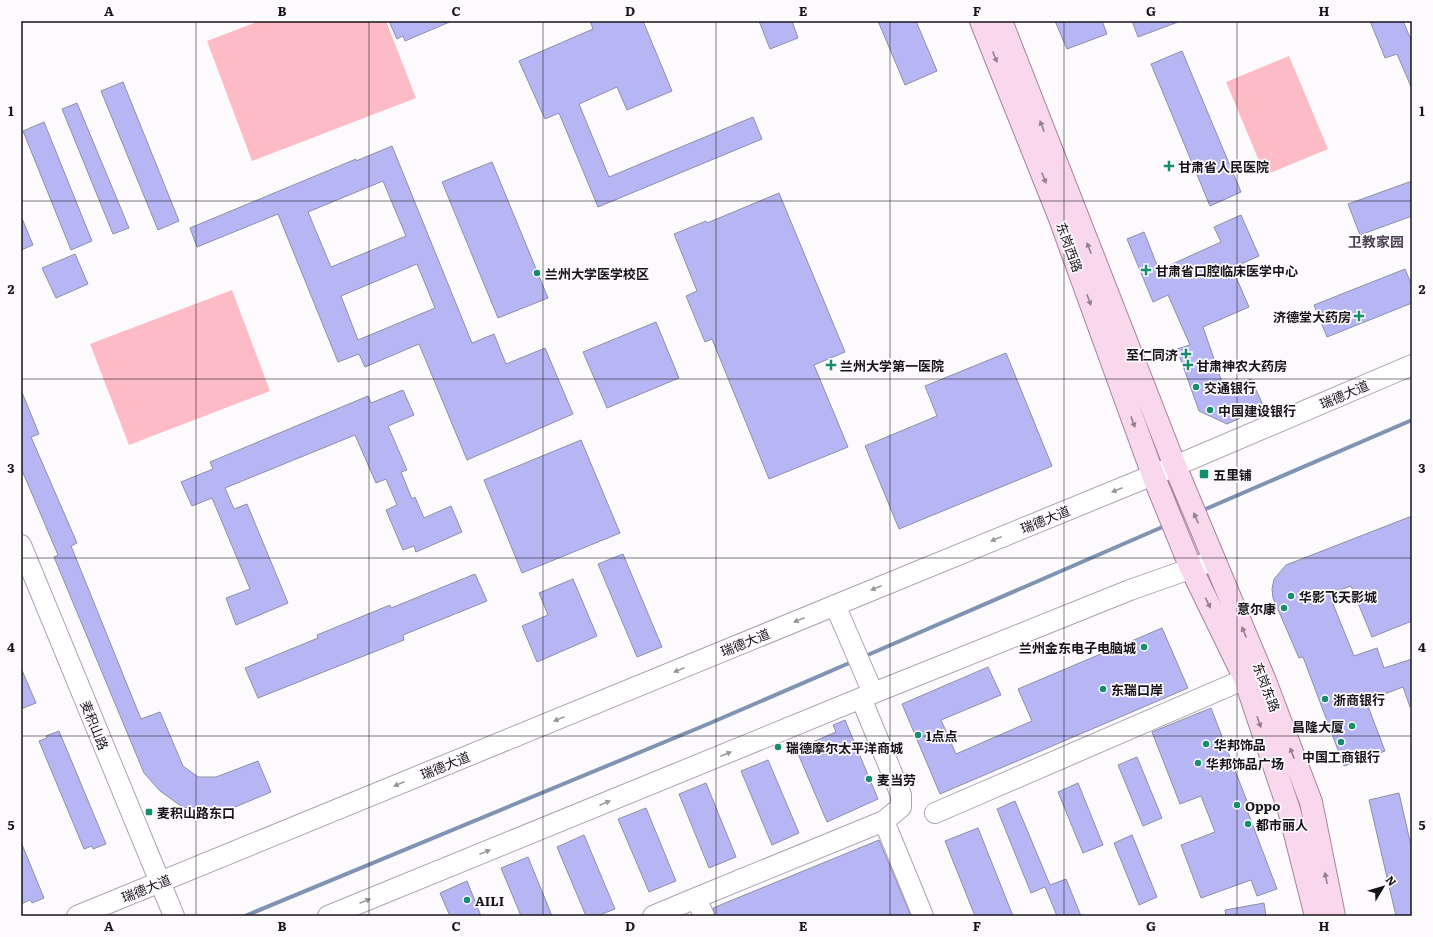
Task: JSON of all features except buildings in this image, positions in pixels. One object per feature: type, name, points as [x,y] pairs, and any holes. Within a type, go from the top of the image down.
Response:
[{"type":"main road","name":"东岗西路","points":[[981,21],[1059,216],[1153,475]]},
{"type":"main road","name":"东岗西路","points":[[1001,21],[1175,466]]},
{"type":"main road","name":"东岗东路","points":[[1175,466],[1265,681],[1311,802],[1334,916]]},
{"type":"main road","name":"东岗东路","points":[[1153,475],[1191,568],[1244,679],[1289,810],[1316,916]]},
{"type":"street","name":"瑞德大道","points":[[77,916],[1175,466],[1412,365]]},
{"type":"street","name":"麦积山路","points":[[21,545],[171,910]]},
{"type":"street","points":[[328,916],[867,689],[1191,568],[1211,552]]},
{"type":"street","points":[[653,916],[884,821],[901,808],[901,795],[867,689],[852,646],[835,605]]},
{"type":"street","points":[[935,813],[1244,679]]},
{"type":"street","points":[[884,821],[924,916]]},
{"type":"street","points":[[696,898],[704,916]]},
{"type":"shaded area","points":[[259,21],[386,21],[416,98],[252,161],[207,41]]},
{"type":"shaded area","points":[[1289,56],[1328,149],[1265,175],[1226,82]]},
{"type":"shaded area","points":[[232,290],[270,391],[129,445],[90,344]]},
{"type":"waterway","points":[[1201,511],[1412,420]]},
{"type":"waterway","points":[[863,657],[1167,525]]},
{"type":"waterway","points":[[245,916],[708,724],[854,661]]},
{"type":"place","name":"甘肃省人民医院","points":[[1169,166]]},
{"type":"place","name":"甘肃省口腔临床医学中心","points":[[1146,270]]},
{"type":"place","name":"兰州大学医学校区","points":[[537,273]]},
{"type":"place","name":"济德堂大药房","points":[[1359,316]]},
{"type":"place","name":"至仁同济","points":[[1186,354]]},
{"type":"place","name":"兰州大学第一医院","points":[[831,365]]},
{"type":"place","name":"甘肃神农大药房","points":[[1188,365]]},
{"type":"place","name":"交通银行","points":[[1196,387]]},
{"type":"place","name":"中国建设银行","points":[[1210,410]]},
{"type":"place","name":"五里铺","points":[[1204,474]]},
{"type":"place","name":"华影飞天影城","points":[[1291,596]]},
{"type":"place","name":"意尔康","points":[[1284,608]]},
{"type":"place","name":"兰州金东电子电脑城","points":[[1144,647]]},
{"type":"place","name":"东瑞口岸","points":[[1103,689]]},
{"type":"place","name":"浙商银行","points":[[1325,699]]},
{"type":"place","name":"昌隆大厦","points":[[1352,726]]},
{"type":"place","name":"1点点","points":[[918,735]]},
{"type":"place","name":"中国工商银行","points":[[1341,742]]},
{"type":"place","name":"华邦饰品","points":[[1206,744]]},
{"type":"place","name":"瑞德摩尔太平洋商城","points":[[778,747]]},
{"type":"place","name":"华邦饰品广场","points":[[1198,763]]},
{"type":"place","name":"麦当劳","points":[[869,779]]},
{"type":"place","name":"Oppo","points":[[1237,805]]},
{"type":"place","name":"麦积山路东口","points":[[149,812]]},
{"type":"place","name":"都市丽人","points":[[1248,824]]},
{"type":"place","name":"AILI","points":[[467,900]]},
{"type":"district","name":"卫教家园","points":[[1376,241]]}]
